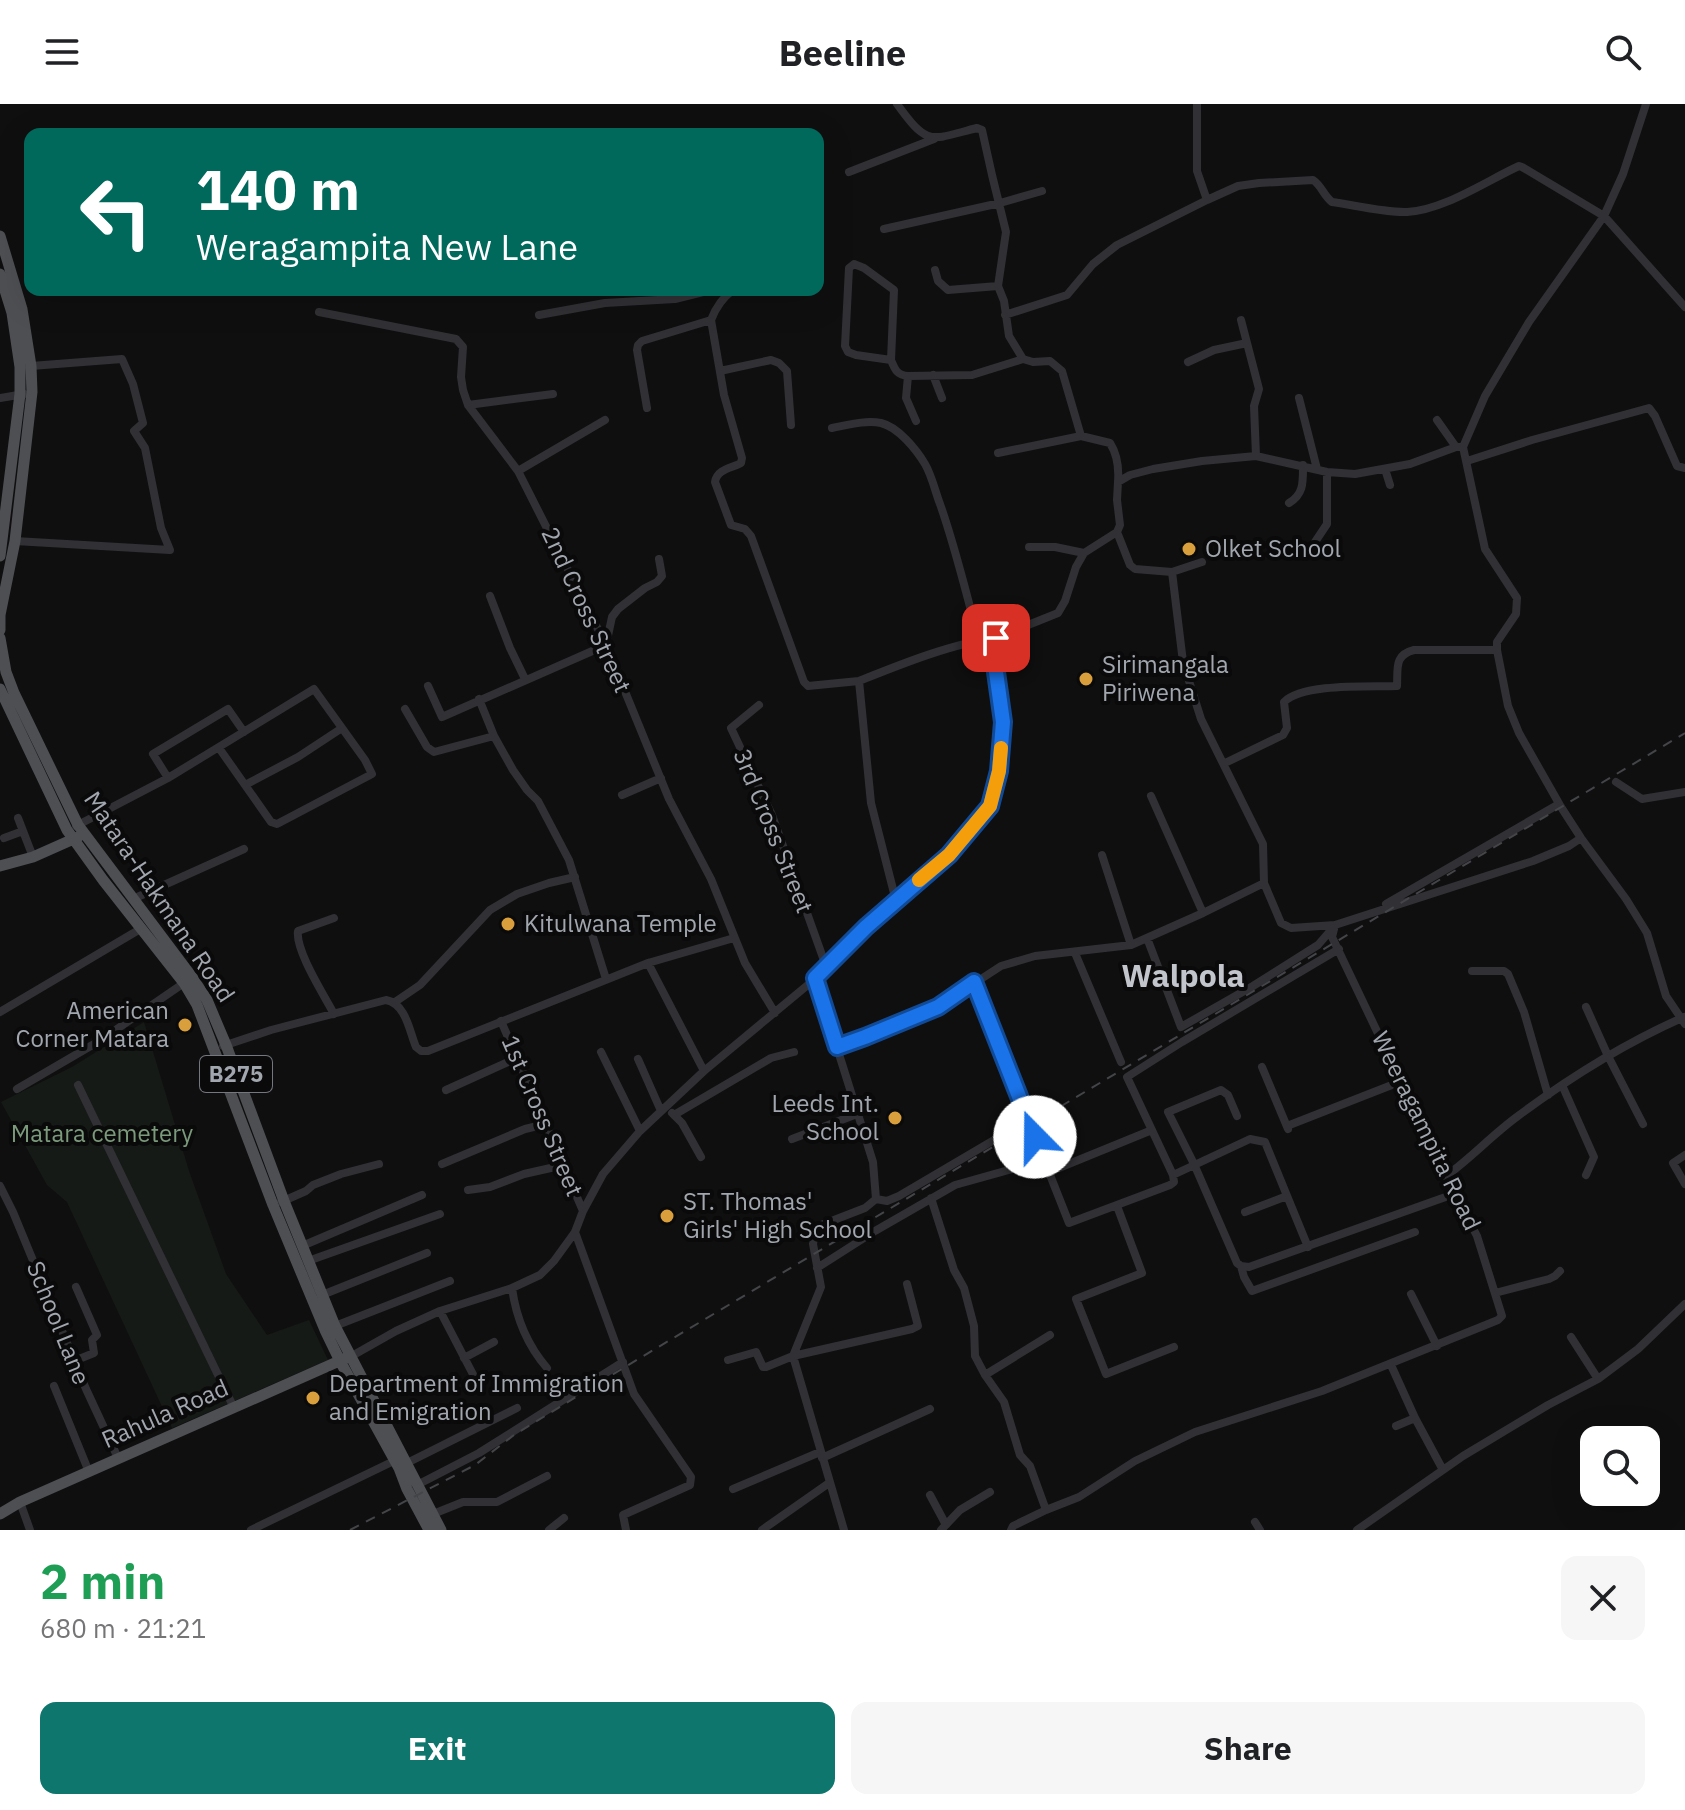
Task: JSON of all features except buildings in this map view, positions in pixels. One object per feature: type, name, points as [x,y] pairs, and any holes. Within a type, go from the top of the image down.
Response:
[{"type":"main road","points":[[0,236],[22,309],[31,366],[0,556]]},
{"type":"main road","points":[[0,274],[12,313],[26,393],[15,541],[0,615],[0,630]]},
{"type":"main road","name":"Matara-Hakmana Road","points":[[0,638],[4,694],[76,832],[184,983],[220,1047]]},
{"type":"main road","points":[[0,866],[33,857],[76,832]]},
{"type":"main road","name":"Matara-Hakmana Road","points":[[76,832],[133,899],[207,1000],[220,1047],[320,1320],[441,1530]]},
{"type":"main road","name":"Matara-Hakmana Road","points":[[279,1203],[302,1246],[345,1359]]},
{"type":"main road","name":"Rahula Road","points":[[0,1514],[20,1502],[345,1359]]},
{"type":"main road","name":"Matara-Hakmana Road","points":[[401,1462],[407,1489],[429,1530]]},
{"type":"street","points":[[897,104],[911,123],[927,137],[935,138]]},
{"type":"street","points":[[1197,104],[1197,171],[1207,200]]},
{"type":"street","points":[[1118,482],[1153,469],[1256,456],[1355,474],[1410,464],[1459,447],[1529,322],[1604,216],[1623,174],[1646,104]]},
{"type":"street","points":[[849,172],[935,138],[977,128],[982,130],[1006,232],[998,286],[1004,301],[1009,336],[1023,359]]},
{"type":"street","points":[[1005,315],[1067,295],[1093,264],[1117,245],[1238,186],[1313,180],[1332,202],[1406,212],[1443,203],[1519,166],[1604,216],[1685,307]]},
{"type":"street","points":[[884,229],[1042,191]]},
{"type":"street","points":[[891,360],[856,355],[848,352],[845,346],[849,268],[854,264],[894,290],[891,360],[895,371],[908,376],[972,375],[1023,359],[1050,361],[1062,371],[1081,436]]},
{"type":"street","points":[[935,270],[938,281],[948,290],[998,286]]},
{"type":"street","points":[[539,315],[605,303],[687,296]]},
{"type":"street","points":[[725,296],[715,308],[711,320],[724,395],[742,458],[741,463],[722,471],[715,478],[731,525],[745,529],[751,536],[808,686],[859,681],[895,666],[979,640],[996,638],[1058,613],[1084,553],[1117,532],[1120,525],[1117,500],[1119,473],[1114,450],[1110,443],[1081,436],[998,453]]},
{"type":"street","name":"2nd Cross Street","points":[[319,312],[456,339],[463,347],[461,377],[468,405],[518,471],[606,645],[669,799],[711,879],[745,963],[775,1013]]},
{"type":"street","points":[[647,408],[638,345],[642,341],[711,320]]},
{"type":"street","points":[[1241,320],[1259,389],[1254,406],[1256,456]]},
{"type":"street","points":[[1188,362],[1214,350],[1247,343]]},
{"type":"street","points":[[15,541],[170,550],[161,528],[145,448],[134,431],[143,423],[133,384],[122,359],[31,366]]},
{"type":"street","points":[[720,371],[771,360],[779,363],[787,371],[791,425]]},
{"type":"street","points":[[933,375],[942,398]]},
{"type":"street","points":[[908,376],[906,398],[916,421]]},
{"type":"street","points":[[0,398],[26,393]]},
{"type":"street","points":[[468,405],[553,394]]},
{"type":"street","points":[[1299,398],[1322,470],[1327,524],[1309,551]]},
{"type":"street","points":[[1467,461],[1520,443],[1649,408],[1677,466],[1685,468]]},
{"type":"street","points":[[518,471],[605,420]]},
{"type":"street","points":[[1437,420],[1467,461],[1485,549],[1517,598],[1516,614],[1497,642],[1497,650],[1508,706],[1519,733],[1559,804],[1647,933],[1666,996],[1683,1020],[1608,1056],[1562,1085],[1515,1118],[1446,1176]]},
{"type":"street","points":[[832,428],[867,422],[883,424],[898,433],[917,452],[927,467],[944,515],[979,640]]},
{"type":"street","points":[[1289,503],[1301,491],[1303,465]]},
{"type":"street","points":[[1385,469],[1390,485]]},
{"type":"street","points":[[1117,532],[1130,565],[1135,569],[1172,572],[1202,562]]},
{"type":"street","points":[[1029,547],[1055,547],[1084,553]]},
{"type":"street","points":[[428,686],[442,717],[606,645],[612,617],[618,609],[662,576],[659,559]]},
{"type":"street","points":[[1172,572],[1183,662],[1201,719],[1263,844],[1264,883],[1281,923],[1291,928],[1335,925],[1533,861],[1581,838]]},
{"type":"street","points":[[490,596],[525,679]]},
{"type":"street","points":[[345,1359],[440,1311],[512,1288],[540,1275],[575,1232],[603,1174],[640,1131],[704,1071],[827,969],[866,927],[949,855],[990,806],[999,771],[1003,722],[996,672],[996,638]]},
{"type":"street","points":[[1225,763],[1283,735],[1287,728],[1284,702],[1287,698],[1313,689],[1397,686],[1399,658],[1414,650],[1497,650]]},
{"type":"street","points":[[859,681],[871,803],[896,901]]},
{"type":"street","points":[[76,832],[314,689],[372,774],[277,824],[271,822],[219,748]]},
{"type":"street","points":[[479,699],[494,736],[513,770],[538,801],[569,860],[606,979]]},
{"type":"street","name":"3rd Cross Street","points":[[759,705],[731,728],[772,815],[827,969]]},
{"type":"street","points":[[168,778],[153,754],[228,709],[244,732]]},
{"type":"street","points":[[405,709],[427,747],[434,752],[494,736]]},
{"type":"street","points":[[245,785],[298,757],[342,728]]},
{"type":"street","points":[[622,795],[661,778]]},
{"type":"street","points":[[1616,782],[1642,799],[1685,792]]},
{"type":"street","points":[[1151,796],[1203,913]]},
{"type":"street","points":[[1147,938],[1181,1027],[1318,945],[1335,925],[1375,910],[1559,804]]},
{"type":"street","points":[[18,818],[33,857]]},
{"type":"street","points":[[4,838],[23,831]]},
{"type":"street","points":[[133,899],[244,849]]},
{"type":"street","points":[[1102,855],[1131,945]]},
{"type":"street","points":[[395,1002],[420,985],[490,910],[517,894],[575,877]]},
{"type":"street","points":[[837,1047],[938,1007],[974,982],[1014,961],[1131,945],[1264,883]]},
{"type":"street","points":[[334,918],[298,931],[297,939],[334,1014]]},
{"type":"street","name":"Weeragampita Road","points":[[1335,925],[1332,937],[1477,1236],[1502,1316],[1437,1346]]},
{"type":"street","points":[[0,1012],[142,928]]},
{"type":"street","points":[[220,1047],[271,1030],[386,1000],[395,1002],[402,1009],[416,1047],[428,1051],[648,963],[734,938]]},
{"type":"street","points":[[974,982],[1069,1223],[1174,1182],[1127,1077],[1339,949]]},
{"type":"street","points":[[1075,953],[1121,1062]]},
{"type":"street","points":[[648,963],[704,1071]]},
{"type":"street","points":[[1472,971],[1504,971],[1508,974],[1524,1012],[1548,1095]]},
{"type":"street","points":[[815,978],[873,1162],[876,1199]]},
{"type":"street","points":[[17,1089],[101,1040],[184,983]]},
{"type":"street","points":[[1586,1007],[1643,1124]]},
{"type":"street","name":"1st Cross Street","points":[[501,1021],[583,1211]]},
{"type":"street","points":[[601,1052],[640,1131]]},
{"type":"street","points":[[674,1115],[771,1058],[794,1052]]},
{"type":"street","points":[[446,1090],[517,1058]]},
{"type":"street","points":[[638,1059],[663,1109],[682,1123],[701,1157]]},
{"type":"street","points":[[1262,1067],[1288,1128],[1402,1081]]},
{"type":"street","points":[[78,1085],[234,1408]]},
{"type":"street","points":[[1562,1085],[1594,1157],[1586,1175]]},
{"type":"street","points":[[1237,1116],[1228,1095],[1221,1090],[1168,1112],[1252,1291],[1415,1232]]},
{"type":"street","points":[[792,1139],[857,1114]]},
{"type":"street","points":[[844,1530],[793,1356],[821,1287],[813,1244],[815,1233],[821,1225],[865,1208],[876,1199],[887,1201],[899,1196],[1028,1120]]},
{"type":"street","points":[[442,1164],[525,1129],[546,1124]]},
{"type":"street","points":[[1049,1172],[1152,1130]]},
{"type":"street","points":[[1173,1175],[1250,1139],[1265,1142],[1308,1247]]},
{"type":"street","points":[[1685,1155],[1673,1163],[1685,1184]]},
{"type":"street","points":[[817,1268],[955,1185],[1044,1160]]},
{"type":"street","points":[[279,1203],[341,1174],[379,1164]]},
{"type":"street","points":[[468,1190],[490,1187],[524,1174],[564,1165]]},
{"type":"street","name":"School Lane","points":[[0,1186],[118,1458]]},
{"type":"street","points":[[1241,1266],[1249,1267],[1454,1194]]},
{"type":"street","points":[[302,1246],[422,1195]]},
{"type":"street","points":[[1245,1212],[1287,1196]]},
{"type":"street","points":[[931,1198],[954,1270],[964,1288],[974,1326],[975,1356],[1004,1402],[1020,1455],[1030,1466],[1046,1510]]},
{"type":"street","points":[[1117,1206],[1142,1273],[1076,1299],[1106,1374],[1174,1347]]},
{"type":"street","points":[[308,1261],[440,1214]]},
{"type":"street","points":[[575,1232],[634,1394],[691,1477],[690,1485],[623,1515],[626,1530]]},
{"type":"street","points":[[322,1295],[427,1253]]},
{"type":"street","points":[[1495,1293],[1549,1279],[1560,1271]]},
{"type":"street","points":[[335,1326],[450,1281]]},
{"type":"street","points":[[728,1360],[756,1352],[763,1367],[793,1356],[912,1329],[918,1326],[907,1284]]},
{"type":"street","points":[[74,1361],[94,1353],[92,1340],[97,1335],[76,1287]]},
{"type":"street","points":[[512,1288],[515,1312],[547,1368]]},
{"type":"street","points":[[1011,1530],[1013,1526],[1079,1497],[1135,1461],[1195,1432],[1322,1391],[1437,1346],[1411,1294]]},
{"type":"street","points":[[1357,1530],[1443,1470],[1548,1405],[1598,1379],[1638,1349],[1685,1304]]},
{"type":"street","points":[[440,1311],[477,1382]]},
{"type":"street","points":[[985,1375],[1050,1335]]},
{"type":"street","points":[[1571,1337],[1598,1379]]},
{"type":"street","points":[[464,1358],[494,1342]]},
{"type":"street","points":[[417,1485],[479,1453],[623,1362]]},
{"type":"street","points":[[1391,1365],[1443,1470]]},
{"type":"street","points":[[54,1386],[89,1472]]},
{"type":"street","points":[[251,1530],[441,1447],[517,1408]]},
{"type":"street","points":[[733,1489],[930,1409]]},
{"type":"street","points":[[1396,1426],[1415,1418]]},
{"type":"street","points":[[433,1514],[463,1502],[497,1502],[547,1476]]},
{"type":"street","points":[[762,1530],[829,1483]]},
{"type":"street","points":[[930,1495],[944,1527],[960,1510],[990,1492]]},
{"type":"street","points":[[20,1502],[30,1530]]},
{"type":"street","points":[[549,1530],[564,1518]]},
{"type":"green space","name":"Matara cemetery","points":[[144,1022],[189,1171],[226,1274],[267,1335],[309,1320],[328,1360],[172,1428],[67,1202],[47,1185],[1,1102],[72,1067]]},
{"type":"railway","points":[[350,1530],[475,1465],[514,1435],[625,1367],[1685,733]]},
{"type":"slow traffic","points":[[919,880],[949,855],[990,806],[1001,748]]},
{"type":"place","name":"Olket School","points":[[1189,549]]},
{"type":"place","name":"Sirimangala Piriwena","points":[[1086,679]]},
{"type":"place","name":"Kitulwana Temple","points":[[508,924]]},
{"type":"place","name":"American Corner Matara","points":[[185,1025]]},
{"type":"place","name":"Leeds Int. School","points":[[895,1118]]},
{"type":"place","name":"ST. Thomas' Girls' High School","points":[[667,1216]]},
{"type":"place","name":"Department of Immigration and Emigration","points":[[313,1398]]},
{"type":"district","name":"Walpola","points":[[1183,976]]},
{"type":"route","points":[[996,638],[996,672],[1003,722],[999,771],[990,806],[949,855],[866,927],[815,978],[837,1047],[938,1007],[974,982],[1035,1137]]}]
